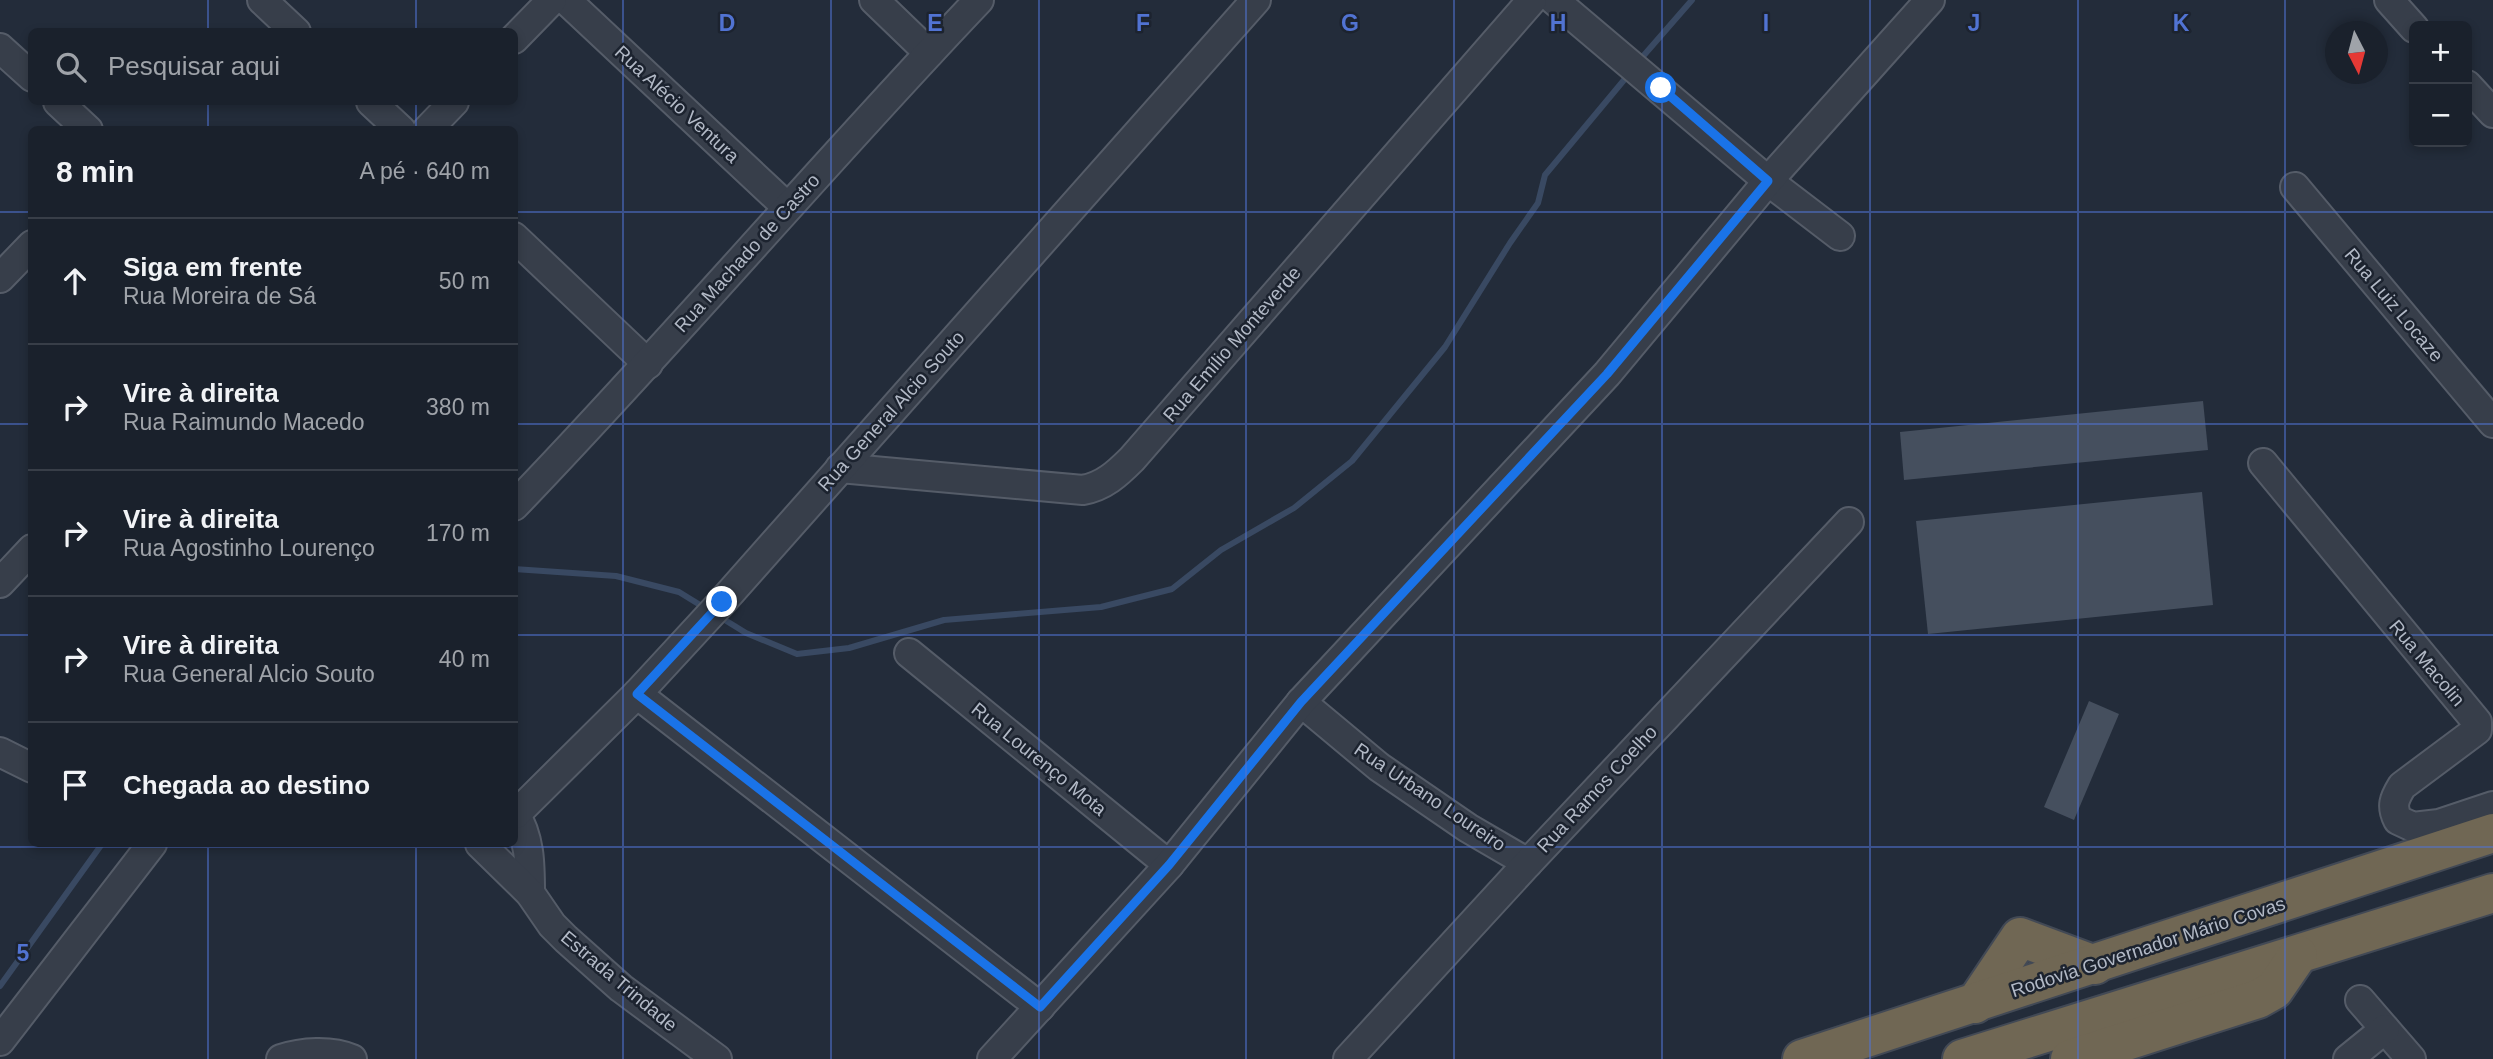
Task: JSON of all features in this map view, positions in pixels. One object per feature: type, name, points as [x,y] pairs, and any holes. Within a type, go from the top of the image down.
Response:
[{"type":"highway","name":"Rodovia Governador Mário Covas","points":[[1802,1059],[2493,833]]},
{"type":"highway","points":[[1962,1059],[2493,893]]},
{"type":"highway","points":[[2070,1059],[2259,999],[2274,990],[2298,955]]},
{"type":"street","points":[[262,0],[292,28]]},
{"type":"street","points":[[518,35],[552,0]]},
{"type":"street","name":"Rua Alécio Ventura","points":[[566,0],[787,207]]},
{"type":"street","points":[[874,0],[929,53]]},
{"type":"street","name":"Rua Machado de Castro","points":[[518,502],[648,364],[787,207],[979,0]]},
{"type":"street","name":"Rua General Alcio Souto","points":[[518,810],[637,694],[713,612],[1256,0]]},
{"type":"street","name":"Rua Emílio Monteverde","points":[[840,468],[1083,490],[1094,488],[1112,478],[1141,449],[1532,0]]},
{"type":"street","points":[[1554,0],[1768,181],[1840,236]]},
{"type":"street","points":[[992,1059],[1169,865],[1301,702],[1607,374],[1768,181],[1930,0]]},
{"type":"street","points":[[2389,0],[2409,22]]},
{"type":"street","points":[[0,48],[28,73]]},
{"type":"street","points":[[2472,90],[2493,113]]},
{"type":"street","points":[[61,105],[84,126]]},
{"type":"street","points":[[374,105],[397,126]]},
{"type":"street","points":[[431,126],[451,105]]},
{"type":"street","name":"Rua Luiz Locaze","points":[[2295,187],[2493,423]]},
{"type":"street","points":[[518,241],[648,364]]},
{"type":"street","points":[[0,278],[28,249]]},
{"type":"street","name":"Rua Macolin","points":[[2263,463],[2477,722],[2477,730],[2402,786],[2394,798],[2394,811],[2398,820],[2413,827],[2439,824],[2493,806]]},
{"type":"street","name":"Rua Ramos Coelho","points":[[1348,1059],[1849,522]]},
{"type":"street","points":[[0,583],[28,553]]},
{"type":"street","name":"Rua Lourenço Mota","points":[[909,653],[1169,865]]},
{"type":"street","points":[[637,694],[1040,1007]]},
{"type":"street","name":"Rua Urbano Loureiro","points":[[1301,702],[1379,767],[1468,828],[1528,863]]},
{"type":"street","points":[[0,752],[28,766]]},
{"type":"street","points":[[518,818],[524,829],[530,855],[530,893]]},
{"type":"street","points":[[0,1041],[150,847]]},
{"type":"street","name":"Estrada Trindade","points":[[483,847],[530,893],[552,925],[566,939],[621,988],[717,1059]]},
{"type":"street","points":[[2360,1000],[2410,1059]]},
{"type":"street","points":[[2348,1059],[2385,1029]]},
{"type":"street","points":[[281,1059],[318,1053],[352,1059]]},
{"type":"building","points":[[2203,401],[2208,450],[1904,480],[1900,432]]},
{"type":"building","points":[[2202,492],[2213,605],[1928,634],[1916,521]]},
{"type":"building","points":[[2089,701],[2119,714],[2074,820],[2044,807]]},
{"type":"waterway","points":[[1638,62],[1692,0]]},
{"type":"waterway","points":[[720,617],[746,633],[797,654],[849,648],[944,620],[1101,607],[1172,589],[1221,550],[1294,508],[1352,461],[1445,347],[1538,203],[1545,175],[1629,74]]},
{"type":"waterway","points":[[518,569],[616,576],[679,592],[705,608]]},
{"type":"waterway","points":[[0,986],[100,847]]},
{"type":"route","points":[[722,602],[637,694],[1040,1007],[1169,865],[1301,702],[1607,374],[1768,181],[1661,88]]}]
